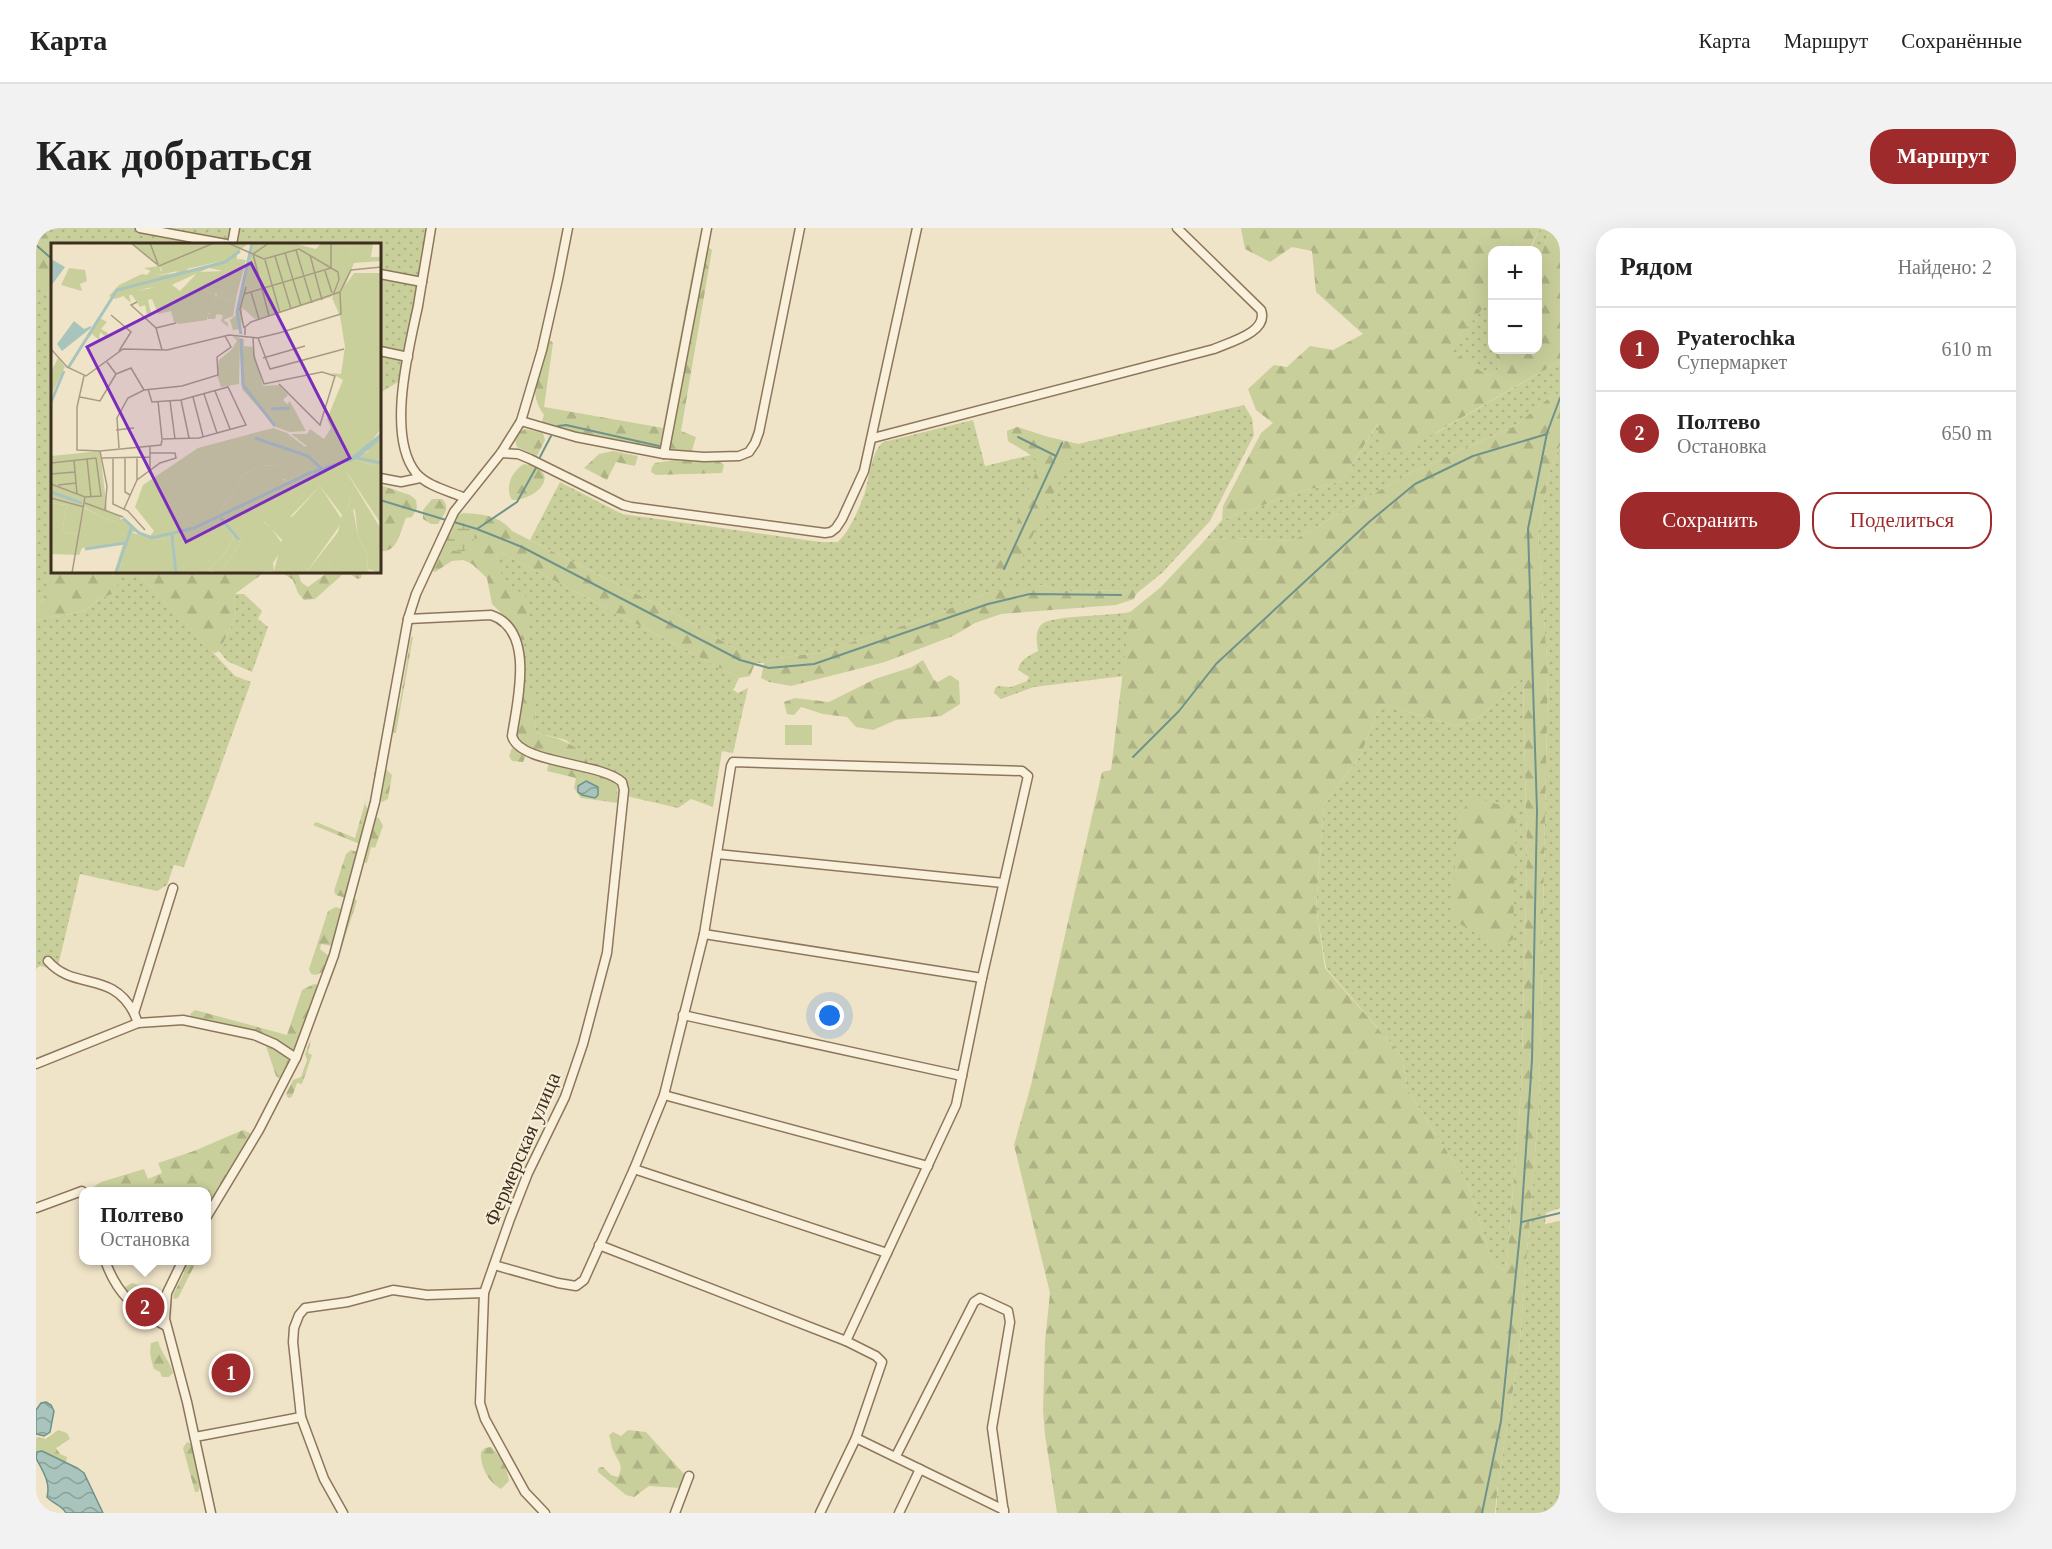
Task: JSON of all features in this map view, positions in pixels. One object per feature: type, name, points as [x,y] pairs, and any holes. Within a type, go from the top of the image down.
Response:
[{"type":"street","points":[[140,228],[221,243]]},
{"type":"street","points":[[232,243],[235,228]]},
{"type":"street","points":[[431,228],[403,380],[403,441],[410,465],[420,478],[465,498]]},
{"type":"street","points":[[211,1211],[259,1130],[296,1059],[334,955],[364,846],[385,752],[408,619],[416,594],[454,512],[501,453],[521,421],[544,340],[568,228]]},
{"type":"street","points":[[664,454],[707,228]]},
{"type":"street","points":[[521,421],[576,437],[664,454],[704,457],[739,456],[749,452],[759,432],[800,228]]},
{"type":"street","points":[[501,453],[530,459],[631,507],[825,533],[836,528],[864,471],[873,438],[917,228]]},
{"type":"street","points":[[873,438],[1174,361],[1214,349],[1254,330],[1263,318],[1261,310],[1177,228]]},
{"type":"street","points":[[381,274],[422,282]]},
{"type":"street","points":[[381,351],[408,357]]},
{"type":"street","points":[[381,478],[400,482],[420,478]]},
{"type":"street","name":"Фермерская улица","points":[[408,619],[491,615],[499,618],[513,636],[520,660],[520,685],[513,741],[527,752],[609,774],[622,782],[624,790],[607,953],[583,1044],[566,1097],[528,1173],[484,1293],[480,1403],[485,1419],[525,1492],[545,1513]]},
{"type":"street","points":[[494,1265],[558,1283],[576,1286],[584,1280],[634,1169],[664,1095],[704,934],[733,762],[1022,771],[1028,776],[954,1113],[846,1341]]},
{"type":"street","points":[[717,854],[1003,883]]},
{"type":"street","points":[[134,1013],[173,888]]},
{"type":"street","points":[[704,934],[982,978]]},
{"type":"street","points":[[48,961],[56,971],[63,975],[97,982],[112,988],[134,1013],[138,1023]]},
{"type":"street","points":[[683,1015],[963,1076]]},
{"type":"street","points":[[36,1064],[138,1023],[183,1020],[254,1035],[275,1044],[296,1059]]},
{"type":"street","points":[[664,1095],[928,1166]]},
{"type":"street","points":[[634,1169],[887,1253]]},
{"type":"street","points":[[36,1208],[79,1192]]},
{"type":"street","points":[[600,1245],[846,1341],[876,1356],[882,1362],[856,1438],[820,1513]]},
{"type":"street","points":[[106,1265],[109,1274],[123,1296],[143,1314],[166,1326]]},
{"type":"street","points":[[181,1265],[166,1299],[166,1326],[195,1437],[211,1513]]},
{"type":"street","points":[[343,1513],[324,1479],[301,1417],[293,1342],[294,1328],[299,1315],[305,1308],[348,1302],[393,1290],[427,1295],[484,1293]]},
{"type":"street","points":[[896,1456],[974,1302],[980,1298],[1008,1311],[1011,1322],[992,1428],[1004,1511]]},
{"type":"street","points":[[195,1437],[301,1417]]},
{"type":"street","points":[[856,1438],[1004,1511]]},
{"type":"street","points":[[899,1513],[920,1469]]},
{"type":"street","points":[[675,1513],[688,1476]]},
{"type":"green space","points":[[36,228],[431,228],[403,379],[381,392],[381,243],[51,243]]},
{"type":"green space","points":[[36,228],[45,228],[56,240],[64,243],[51,243],[51,297],[36,283]]},
{"type":"green space","points":[[1241,228],[1540,228],[1531,246],[1488,246],[1488,302],[1449,350],[1487,375],[1495,373],[1500,366],[1496,354],[1542,354],[1542,252],[1550,231],[1553,228],[1560,228],[1560,361],[1397,455],[1380,450],[1378,423],[1342,481],[1303,491],[1222,520],[1223,506],[1261,433],[1273,423],[1256,410],[1248,389],[1274,365],[1287,367],[1310,346],[1333,350],[1363,334],[1316,292],[1312,251],[1292,247],[1270,262],[1245,249]]},
{"type":"green space","points":[[1540,228],[1553,228],[1542,252],[1542,246],[1532,246]]},
{"type":"green space","points":[[705,244],[712,250],[681,431],[696,437],[691,454],[605,441],[544,425],[542,422],[544,415],[536,397],[535,388],[546,342],[550,340],[553,343],[544,407],[663,428],[697,248]]},
{"type":"green space","points":[[36,283],[51,297],[51,567],[49,597],[39,602],[36,601]]},
{"type":"green space","points":[[1488,302],[1488,354],[1496,354],[1500,366],[1495,373],[1487,375],[1448,350]]},
{"type":"green space","points":[[1560,361],[1560,393],[1549,398],[1515,426],[1408,474],[1292,541],[1234,538],[1205,540],[1222,520],[1303,491],[1342,481],[1379,422],[1436,433]]},
{"type":"green space","points":[[1560,393],[1560,445],[1550,470],[1538,533],[1548,674],[1539,1104],[1519,1352],[1495,1513],[1057,1513],[1043,1411],[1045,1341],[1050,1293],[1014,1145],[1031,1085],[1102,772],[1111,770],[1130,612],[1161,587],[1205,540],[1234,538],[1292,541],[1408,474],[1515,426],[1549,398]],"holes":[[[1523,678],[1527,859],[1521,1095],[1506,1271],[1493,1265],[1469,1186],[1407,1089],[1402,1056],[1325,968],[1316,907],[1324,805],[1360,756],[1381,704],[1457,726],[1481,716]]]},
{"type":"green space","points":[[1244,405],[1252,418],[1254,435],[1210,521],[1163,572],[1136,594],[1133,590],[1061,591],[1041,585],[986,593],[927,618],[818,653],[755,663],[751,658],[674,613],[530,540],[560,482],[622,514],[821,542],[838,542],[856,514],[864,495],[875,453],[883,442],[973,420],[985,466],[1031,455],[1008,441],[1007,431],[1017,427],[1078,444]]},
{"type":"green space","points":[[1017,427],[1078,444],[1021,559],[1006,576],[994,571],[1012,539],[1039,464],[1032,455],[1008,441],[1007,431]]},
{"type":"green space","points":[[525,429],[543,433],[545,440],[537,456],[517,447],[515,440]]},
{"type":"green space","points":[[1560,445],[1560,1208],[1546,1213],[1545,1224],[1560,1221],[1560,1513],[1496,1513],[1498,1483],[1519,1352],[1539,1104],[1548,674],[1538,533],[1550,470]]},
{"type":"green space","points":[[613,451],[638,456],[635,466],[616,462],[607,480],[584,468],[599,454]]},
{"type":"green space","points":[[674,460],[720,462],[724,465],[722,473],[656,475],[651,472],[655,463]]},
{"type":"green space","points":[[524,464],[536,467],[543,472],[545,478],[543,484],[530,495],[512,500],[509,490],[510,480]]},
{"type":"green space","points":[[381,485],[410,495],[416,500],[417,508],[412,517],[406,518],[395,545],[386,551],[381,551]]},
{"type":"green space","points":[[432,499],[442,499],[446,505],[446,511],[438,524],[431,524],[423,519],[423,510]]},
{"type":"green space","points":[[463,513],[496,519],[512,531],[674,613],[751,658],[755,663],[750,676],[739,678],[498,551],[499,568],[505,579],[527,598],[527,638],[522,641],[506,618],[492,604],[487,578],[472,564],[463,560],[452,561],[435,572],[432,571],[431,568],[457,516]]},
{"type":"green space","points":[[463,513],[472,519],[475,534],[473,544],[463,552],[439,549],[457,516]]},
{"type":"green space","points":[[498,551],[739,678],[733,690],[738,693],[748,688],[733,753],[722,751],[713,807],[691,799],[678,808],[626,796],[625,780],[611,771],[588,762],[566,740],[537,733],[534,727],[536,711],[523,691],[522,641],[527,638],[498,567]]},
{"type":"green space","points":[[51,567],[51,573],[112,573],[118,584],[115,593],[99,599],[86,610],[36,620],[36,601],[39,602],[49,597]]},
{"type":"green space","points":[[113,573],[138,573],[235,676],[251,682],[184,867],[174,865],[167,885],[157,891],[80,874],[57,970],[40,966],[36,969],[36,620],[86,610],[99,599],[115,593]]},
{"type":"green space","points":[[138,573],[264,573],[235,594],[236,617],[219,651],[215,653]]},
{"type":"green space","points":[[282,573],[298,573],[301,582],[308,587],[327,573],[362,573],[361,578],[358,579],[351,575],[342,575],[315,599],[304,600],[298,593],[293,580]]},
{"type":"green space","points":[[1041,585],[1061,591],[1134,590],[1136,594],[1134,599],[1116,605],[1001,614],[975,623],[953,636],[885,662],[791,686],[769,682],[761,678],[764,663],[777,658],[818,653],[927,618],[986,593]]},
{"type":"green space","points":[[235,594],[244,594],[262,611],[258,619],[268,627],[252,672],[227,661],[219,651],[236,617]]},
{"type":"green space","points":[[1130,612],[1124,676],[1034,687],[1001,699],[994,693],[998,686],[1011,687],[1027,681],[1029,677],[1018,670],[1019,666],[1028,656],[1038,651],[1037,634],[1042,624],[1070,617]]},
{"type":"green space","points":[[411,637],[413,637],[396,733],[392,732],[380,755],[378,753],[388,711],[397,654],[399,655],[394,717],[399,707]]},
{"type":"green space","points":[[923,660],[934,680],[938,682],[950,675],[959,681],[960,704],[941,716],[896,720],[873,730],[856,727],[847,717],[823,714],[801,707],[794,715],[787,714],[784,702],[795,698],[829,702],[875,679],[912,667]]},
{"type":"green space","points":[[1523,678],[1527,859],[1521,1095],[1506,1271],[1493,1265],[1469,1186],[1407,1089],[1402,1056],[1326,968],[1316,907],[1324,805],[1360,756],[1381,704],[1457,726],[1481,716]]},
{"type":"green space","points":[[523,691],[533,692],[536,711],[534,727],[537,733],[559,739],[578,750],[588,762],[585,773],[613,780],[617,784],[618,803],[581,798],[574,788],[576,778],[547,771],[550,756],[529,749],[523,762],[512,761],[509,756],[516,738]]},
{"type":"green space","points":[[785,725],[812,725],[812,745],[785,745]]},
{"type":"green space","points":[[382,759],[385,768],[392,775],[388,799],[382,802],[378,796],[381,782],[374,775],[377,761]]},
{"type":"green space","points":[[368,792],[365,804],[372,817],[379,818],[383,826],[375,848],[371,847],[367,863],[357,861],[350,885],[346,890],[357,901],[340,952],[332,946],[321,944],[320,949],[337,962],[329,986],[325,971],[316,975],[311,974],[309,969],[328,911],[336,907],[342,909],[346,898],[336,895],[334,891],[346,854],[351,850],[361,853],[362,845],[313,825],[316,822],[355,838]]},
{"type":"green space","points":[[1474,797],[1516,810],[1513,939],[1500,948],[1452,919],[1458,815]]},
{"type":"green space","points":[[314,984],[320,985],[295,1051],[291,1052],[254,1032],[191,1017],[190,1014],[195,1010],[287,1035],[302,990]]},
{"type":"green space","points":[[311,1039],[308,1053],[312,1055],[302,1084],[297,1083],[292,1097],[288,1098],[286,1094],[293,1080],[301,1077],[307,1060],[305,1054]]},
{"type":"green space","points":[[265,1043],[288,1057],[289,1063],[282,1077],[276,1076]]},
{"type":"green space","points":[[243,1130],[250,1133],[250,1137],[211,1202],[211,1187],[94,1187],[101,1182],[144,1169],[148,1179],[162,1173],[158,1163],[194,1151]]},
{"type":"green space","points":[[184,1265],[194,1265],[178,1298],[174,1299],[173,1295],[184,1273],[182,1270]]},
{"type":"green space","points":[[132,1283],[144,1287],[144,1291],[140,1291],[139,1295],[148,1314],[136,1306],[123,1292],[125,1287]]},
{"type":"green space","points":[[158,1341],[173,1373],[169,1377],[162,1377],[160,1372],[154,1369],[150,1347],[151,1343]]},
{"type":"green space","points":[[58,1430],[67,1433],[70,1439],[56,1448],[60,1454],[67,1457],[66,1463],[42,1451],[36,1452],[36,1437],[46,1439]]},
{"type":"green space","points":[[628,1430],[646,1432],[685,1475],[680,1488],[649,1486],[634,1497],[626,1495],[598,1472],[598,1468],[603,1467],[611,1475],[618,1477],[621,1466],[612,1448],[609,1435],[613,1432],[621,1436]]},
{"type":"green space","points":[[187,1442],[191,1444],[200,1487],[198,1492],[195,1492],[183,1448]]},
{"type":"green space","points":[[491,1447],[503,1462],[508,1476],[509,1481],[501,1489],[489,1478],[482,1463],[481,1452]]},
{"type":"water","points":[[586,781],[598,787],[598,795],[595,798],[578,792],[578,786]]},
{"type":"water","points":[[46,1402],[54,1411],[50,1432],[44,1436],[36,1434],[36,1410],[41,1403]]},
{"type":"water","points":[[42,1451],[84,1473],[103,1513],[66,1513],[47,1497],[47,1481],[36,1458],[37,1452]]},
{"type":"waterway","points":[[36,245],[51,258]]},
{"type":"waterway","points":[[1482,1513],[1501,1421],[1521,1223],[1532,1060],[1537,811],[1528,529],[1547,433],[1560,398]]},
{"type":"waterway","points":[[558,426],[566,425],[659,446]]},
{"type":"waterway","points":[[1133,757],[1179,711],[1216,664],[1369,522],[1415,484],[1473,456],[1547,434]]},
{"type":"waterway","points":[[540,457],[551,436]]},
{"type":"waterway","points":[[1018,437],[1056,456]]},
{"type":"waterway","points":[[1004,569],[1062,443]]},
{"type":"waterway","points":[[454,522],[477,529],[517,502],[537,466]]},
{"type":"waterway","points":[[381,500],[446,520]]},
{"type":"waterway","points":[[477,529],[522,547],[740,660],[769,668],[814,664],[988,604],[1030,594],[1121,595]]},
{"type":"waterway","points":[[1522,1222],[1560,1213]]},
{"type":"place","name":"Полтево","points":[[145,1307]]},
{"type":"place","name":"Pyaterochka","points":[[231,1373]]}]
